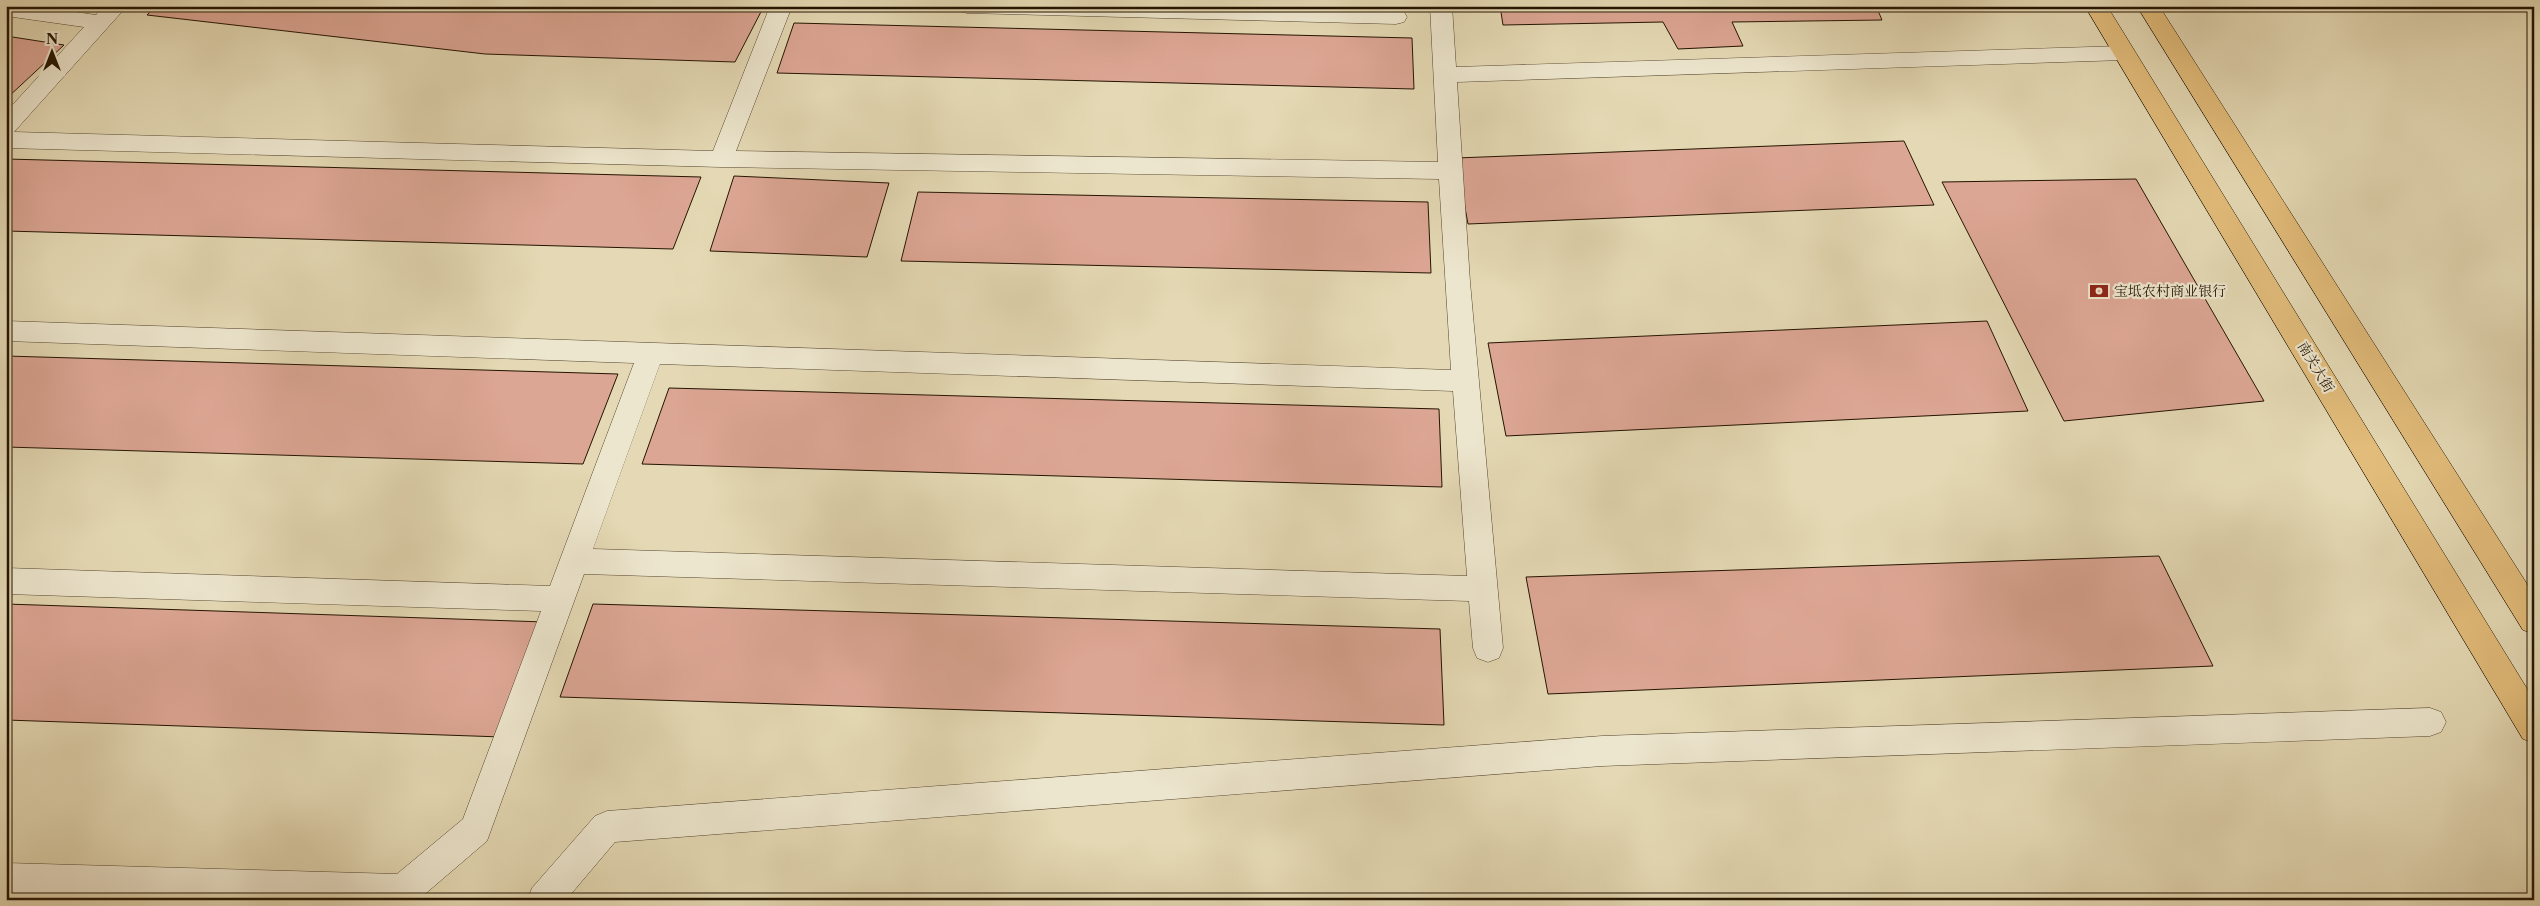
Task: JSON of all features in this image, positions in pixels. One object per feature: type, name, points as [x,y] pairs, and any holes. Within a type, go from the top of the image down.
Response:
[{"type":"main road","name":"南关大街","points":[[2096,6],[2534,729]]},
{"type":"main road","points":[[2148,6],[2534,622]]},
{"type":"street","points":[[6,127],[116,6]]},
{"type":"street","points":[[721,159],[781,6]]},
{"type":"street","points":[[967,6],[1396,17]]},
{"type":"street","points":[[1441,6],[1450,171],[1465,381],[1488,648]]},
{"type":"street","points":[[6,9],[101,23]]},
{"type":"street","points":[[1445,75],[2123,53]]},
{"type":"street","points":[[6,140],[721,159],[1450,171]]},
{"type":"street","points":[[6,331],[1465,381]]},
{"type":"street","points":[[6,880],[403,890],[475,830],[650,354]]},
{"type":"street","points":[[575,561],[1483,589]]},
{"type":"street","points":[[6,581],[561,599]]},
{"type":"street","points":[[544,900],[607,827],[1602,751],[2430,722]]},
{"type":"building","points":[[156,6],[764,6],[735,62],[485,54],[147,15]]},
{"type":"building","points":[[1500,6],[1876,6],[1882,20],[1732,22],[1743,46],[1678,49],[1663,22],[1503,25]]},
{"type":"building","points":[[794,23],[1412,38],[1414,89],[777,73]]},
{"type":"building","points":[[6,36],[64,45],[6,99]]},
{"type":"building","points":[[1904,141],[1934,205],[1468,224],[1456,158]]},
{"type":"building","points":[[6,159],[701,177],[673,249],[6,231]]},
{"type":"building","points":[[734,176],[889,183],[867,257],[710,251]]},
{"type":"building","name":"宝坻农村商业银行","points":[[2136,179],[2264,401],[2064,421],[1942,182]]},
{"type":"building","points":[[918,192],[1428,202],[1431,273],[901,261]]},
{"type":"building","points":[[1987,321],[2028,411],[1506,436],[1488,343]]},
{"type":"building","points":[[6,356],[618,374],[583,464],[6,447]]},
{"type":"building","points":[[669,388],[1439,409],[1442,487],[642,464]]},
{"type":"building","points":[[2159,556],[2213,666],[1548,694],[1526,577]]},
{"type":"building","points":[[6,604],[545,622],[502,737],[6,720]]},
{"type":"building","points":[[593,604],[1440,629],[1444,725],[560,697]]},
{"type":"place","name":"宝坻农村商业银行","points":[[2099,291]]}]
